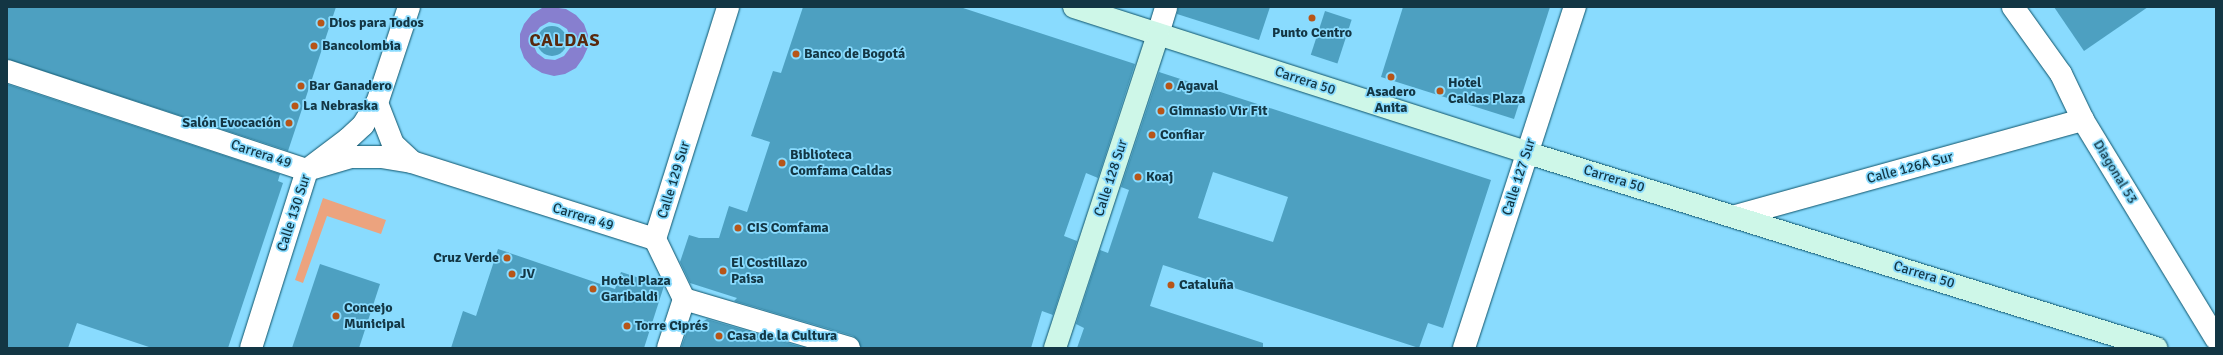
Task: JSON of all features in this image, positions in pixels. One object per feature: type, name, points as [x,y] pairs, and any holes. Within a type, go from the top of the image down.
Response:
[{"type":"main road","name":"Carrera 50","points":[[1074,7],[1528,153],[1736,216],[2156,348]]},
{"type":"main road","name":"Calle 128 Sur","points":[[1055,348],[1158,34]]},
{"type":"street","name":"Calle 130 Sur","points":[[251,348],[307,170],[348,139],[363,125],[377,103],[409,7]]},
{"type":"street","name":"Calle 129 Sur","points":[[655,239],[728,7]]},
{"type":"street","name":"Calle 128 Sur","points":[[1158,34],[1166,7]]},
{"type":"street","name":"Calle 127 Sur","points":[[1464,348],[1575,7]]},
{"type":"street","name":"Diagonal 53","points":[[2013,7],[2061,74],[2083,120],[2216,339]]},
{"type":"street","name":"Carrera 49","points":[[7,71],[307,170],[351,157],[382,157],[412,162],[515,196],[655,239]]},
{"type":"street","points":[[377,103],[393,144],[412,162]]},
{"type":"street","name":"Calle 126A Sur","points":[[1736,216],[2083,120]]},
{"type":"street","points":[[655,239],[684,299],[668,348]]},
{"type":"street","points":[[684,299],[849,348]]},
{"type":"shaded area","points":[[551,7],[566,9],[576,15],[584,24],[588,35],[588,47],[583,58],[576,68],[565,74],[554,76],[542,73],[532,67],[524,58],[520,47],[520,34],[524,24],[532,14],[542,8]],"holes":[[[549,22],[559,24],[567,29],[571,39],[570,48],[564,56],[555,60],[545,59],[537,53],[533,44],[534,35],[540,27]]]},
{"type":"shaded area","points":[[323,198],[386,220],[381,234],[327,216],[303,283],[295,280]]},
{"type":"building","points":[[7,7],[336,7],[288,151],[7,59]]},
{"type":"building","points":[[803,7],[960,7],[1135,64],[1098,178],[1086,173],[1064,236],[1077,241],[1053,315],[1042,311],[1031,348],[861,348],[858,340],[853,336],[734,301],[737,298],[690,283],[680,262],[689,235],[699,238],[719,238],[729,206],[747,212],[770,142],[751,136],[773,71],[781,73]]},
{"type":"building","points":[[1178,7],[1270,7],[1259,40],[1177,14]]},
{"type":"building","points":[[1403,7],[1550,7],[1514,119],[1381,77]]},
{"type":"building","points":[[2054,7],[2148,7],[2084,51]]},
{"type":"building","points":[[1325,11],[1352,20],[1337,63],[1311,55]]},
{"type":"building","points":[[552,26],[563,30],[567,41],[563,52],[552,56],[541,52],[537,41],[541,30]]},
{"type":"building","points":[[1159,72],[1491,180],[1443,328],[1428,323],[1419,348],[1163,265],[1150,306],[1263,343],[1263,348],[1077,348],[1084,328],[1076,324],[1100,250],[1108,253],[1129,190],[1121,187]],"holes":[[[1213,172],[1288,197],[1273,242],[1198,218]]]},
{"type":"building","points":[[7,84],[280,174],[278,181],[283,183],[228,348],[152,348],[77,323],[68,348],[7,348]]},
{"type":"building","points":[[498,249],[615,289],[621,272],[664,286],[644,348],[451,348],[463,311],[476,316]]},
{"type":"building","name":"Concejo Municipal","points":[[320,264],[380,284],[359,348],[292,348]]},
{"type":"building","name":"Casa de la Cultura","points":[[707,319],[805,348],[681,348],[687,331]]},
{"type":"place","name":"Punto Centro","points":[[1312,18]]},
{"type":"place","name":"Dios para Todos","points":[[321,23]]},
{"type":"place","name":"Bancolombia","points":[[314,46]]},
{"type":"place","name":"Banco de Bogotá","points":[[796,54]]},
{"type":"place","name":"Asadero Anita","points":[[1391,77]]},
{"type":"place","name":"Bar Ganadero","points":[[301,86]]},
{"type":"place","name":"Agaval","points":[[1169,86]]},
{"type":"place","name":"Hotel Caldas Plaza","points":[[1440,91]]},
{"type":"place","name":"La Nebraska","points":[[295,106]]},
{"type":"place","name":"Gimnasio Vir Fit","points":[[1161,111]]},
{"type":"place","name":"Salón Evocación","points":[[289,123]]},
{"type":"place","name":"Confiar","points":[[1152,135]]},
{"type":"place","name":"Biblioteca Comfama Caldas","points":[[782,163]]},
{"type":"place","name":"Koaj","points":[[1138,177]]},
{"type":"place","name":"CIS Comfama","points":[[738,228]]},
{"type":"place","name":"Cruz Verde","points":[[507,258]]},
{"type":"place","name":"El Costillazo Paisa","points":[[723,271]]},
{"type":"place","name":"JV","points":[[512,274]]},
{"type":"place","name":"Cataluña","points":[[1171,285]]},
{"type":"place","name":"Hotel Plaza Garibaldi","points":[[593,289]]},
{"type":"place","name":"Concejo Municipal","points":[[336,316]]},
{"type":"place","name":"Torre Ciprés","points":[[627,326]]},
{"type":"place","name":"Casa de la Cultura","points":[[719,336]]},
{"type":"district","name":"CALDAS","points":[[565,40]]}]
